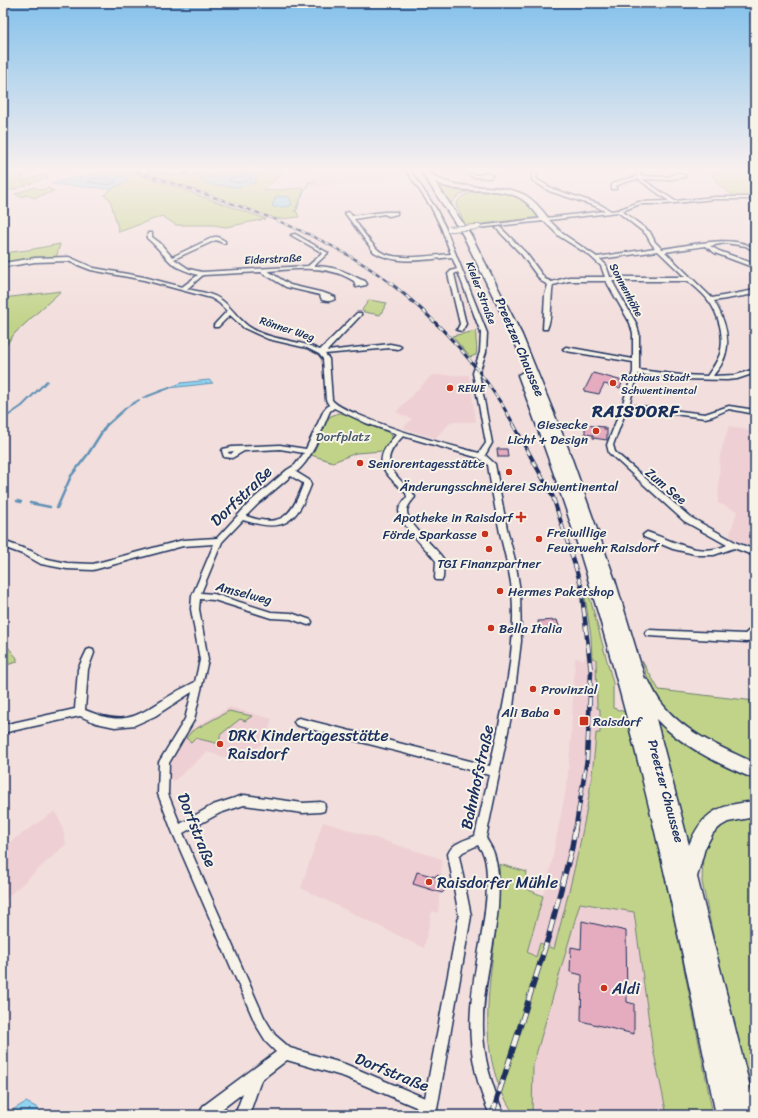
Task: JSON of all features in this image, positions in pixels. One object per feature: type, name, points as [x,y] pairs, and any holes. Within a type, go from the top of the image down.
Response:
[{"type":"highway","name":"Preetzer Chaussee","points":[[452,222],[488,291],[508,336],[568,496],[615,646],[675,878],[727,1115]]},
{"type":"highway","name":"Preetzer Chaussee","points":[[459,222],[485,268],[516,335],[580,497],[608,580],[635,668],[746,1115]]},
{"type":"highway","points":[[635,668],[656,709],[666,720],[702,744],[755,771]]},
{"type":"highway","points":[[688,877],[696,846],[704,830],[718,817],[735,810],[755,809]]},
{"type":"street","points":[[354,222],[376,251],[383,256],[394,259],[454,255]]},
{"type":"street","name":"Kieler Straße","points":[[442,222],[447,230],[454,255],[484,333],[482,352],[476,373],[489,438],[488,447],[482,456]]},
{"type":"street","points":[[447,230],[518,222]]},
{"type":"street","name":"Sonnenhöhe","points":[[548,222],[561,235],[597,258],[603,265],[608,278],[633,323],[636,333],[636,372]]},
{"type":"street","points":[[634,222],[648,233],[650,240],[659,250],[711,300],[722,324],[725,346],[719,364],[709,378]]},
{"type":"street","points":[[498,228],[524,254],[543,280],[551,284],[569,279],[689,279]]},
{"type":"street","points":[[150,234],[149,237],[158,244],[171,259],[183,268],[202,274]]},
{"type":"street","name":"Eiderstraße","points":[[202,274],[309,267],[326,253],[293,235]]},
{"type":"street","points":[[171,259],[216,238],[223,242]]},
{"type":"street","points":[[597,258],[725,242],[747,245],[755,251]]},
{"type":"street","points":[[706,245],[717,252],[755,266]]},
{"type":"street","name":"Rönner Weg","points":[[3,265],[35,260],[69,260],[93,269],[184,288],[213,297],[221,302],[240,323],[257,332],[270,338],[309,348],[321,353],[326,360],[329,400],[333,405]]},
{"type":"street","points":[[309,267],[325,267],[345,273],[356,280]]},
{"type":"street","points":[[262,270],[288,286],[322,294]]},
{"type":"street","points":[[460,270],[451,274],[463,324],[460,330]]},
{"type":"street","points":[[184,288],[202,274]]},
{"type":"street","points":[[545,328],[547,320],[548,295],[551,284]]},
{"type":"street","points":[[711,300],[755,292]]},
{"type":"street","points":[[747,294],[755,299]]},
{"type":"street","points":[[216,326],[230,312]]},
{"type":"street","points":[[321,353],[359,314]]},
{"type":"street","points":[[321,353],[390,346],[398,347]]},
{"type":"street","points":[[566,349],[636,361]]},
{"type":"street","points":[[636,372],[681,377],[709,378],[737,377],[755,370]]},
{"type":"street","name":"Zum See","points":[[636,372],[626,406],[610,445],[612,453],[687,519],[734,545],[755,553]]},
{"type":"street","points":[[333,405],[356,416],[402,433],[482,456]]},
{"type":"street","name":"Dorfstraße","points":[[333,405],[328,410],[308,452],[298,467],[270,488],[219,541],[196,596],[195,609],[204,660],[200,684],[189,720],[164,762],[163,794],[177,831],[260,1021],[271,1039],[286,1053],[345,1071],[430,1111]]},
{"type":"street","points":[[626,406],[705,416],[731,407],[755,412]]},
{"type":"street","points":[[402,433],[386,452],[384,459],[386,468],[409,492],[411,497],[403,510],[404,517],[409,525],[440,560],[439,578]]},
{"type":"street","points":[[242,449],[280,447],[308,452]]},
{"type":"street","name":"Bahnhofstraße","points":[[430,1111],[465,916],[464,901],[454,867],[453,854],[459,848],[480,840],[508,707],[517,644],[518,619],[516,591],[511,560],[503,528],[491,464],[482,456]]},
{"type":"street","points":[[241,517],[269,523],[282,522],[287,519],[302,497],[307,485],[306,482],[290,472]]},
{"type":"street","points":[[647,535],[669,545],[708,553],[720,551],[734,545]]},
{"type":"street","points":[[3,544],[28,553],[41,561],[67,566],[93,567],[182,543],[219,541]]},
{"type":"street","name":"Amselweg","points":[[196,596],[214,597],[271,615],[291,616],[308,622]]},
{"type":"street","points":[[649,633],[747,638],[755,630]]},
{"type":"street","points":[[80,712],[83,669],[90,653]]},
{"type":"street","points":[[3,729],[80,712],[96,719],[115,723],[135,721],[152,713],[177,696],[200,684]]},
{"type":"street","points":[[299,722],[495,772]]},
{"type":"street","points":[[177,831],[217,809],[244,800],[304,808],[320,807]]},
{"type":"street","points":[[480,840],[490,856],[493,884],[490,916],[476,1006],[476,1037],[480,1070],[488,1098],[497,1115]]},
{"type":"street","points":[[208,1111],[286,1053]]},
{"type":"street","points":[[242,1115],[256,1074]]},
{"type":"shaded area","points":[[432,375],[469,375],[476,422],[451,422],[435,438],[403,428],[412,419],[396,412]]},
{"type":"shaded area","points":[[729,426],[755,432],[755,548],[729,538],[737,511],[718,503],[720,455]]},
{"type":"shaded area","points":[[585,657],[596,659],[597,708],[600,709],[600,734],[596,733],[584,832],[554,950],[541,943],[536,957],[527,952],[550,870],[567,785],[575,658],[584,660]]},
{"type":"shaded area","name":"DRK Kindertagesstätte Raisdorf","points":[[230,707],[272,719],[265,740],[242,762],[207,752],[174,781],[168,775],[176,748],[190,730]]},
{"type":"shaded area","points":[[55,811],[62,826],[66,844],[3,901],[3,847]]},
{"type":"shaded area","points":[[323,822],[442,859],[438,913],[432,911],[424,948],[301,888]]},
{"type":"shaded area","points":[[580,903],[634,912],[652,1044],[667,1115],[532,1115],[533,1065]]},
{"type":"green space","points":[[116,222],[145,222],[119,232]]},
{"type":"green space","points":[[172,222],[250,222],[226,227],[214,225],[176,225]]},
{"type":"green space","points":[[464,222],[497,222],[466,226]]},
{"type":"green space","points":[[60,244],[56,258],[3,264],[3,253]]},
{"type":"green space","points":[[61,291],[15,333],[3,349],[3,298]]},
{"type":"green space","points":[[369,300],[387,303],[380,315],[364,312],[362,310]]},
{"type":"green space","points":[[476,331],[476,355],[470,357],[452,336]]},
{"type":"green space","name":"Dorfplatz","points":[[338,413],[343,413],[390,433],[393,438],[383,451],[356,453],[333,462],[311,455],[329,417]]},
{"type":"green space","points":[[584,591],[588,591],[613,683],[613,708],[625,712],[638,762],[672,913],[713,1115],[667,1115],[652,1044],[634,912],[580,903],[533,1065],[532,1115],[515,1115],[503,1094],[494,1072],[488,1026],[488,1002],[499,898],[499,864],[527,872],[524,888],[543,896],[527,952],[536,957],[540,943],[554,949],[586,815],[594,761],[596,733],[600,733],[600,709],[597,708],[596,659],[592,658],[591,636]]},
{"type":"green space","points":[[3,641],[17,658],[17,662],[3,666]]},
{"type":"green space","points":[[642,661],[659,690],[755,701],[755,764],[731,751],[722,749],[687,730],[671,717],[652,691]]},
{"type":"green space","points":[[229,711],[252,716],[245,721],[240,719],[220,735],[220,744],[195,738],[191,742],[186,738],[192,731]]},
{"type":"green space","points":[[650,712],[755,775],[755,804],[686,845]]},
{"type":"green space","points":[[755,813],[755,1115],[731,1022],[702,882],[703,853],[709,832],[722,820]]},
{"type":"water","points":[[209,380],[213,383],[169,388],[181,383]]},
{"type":"water","points":[[26,1102],[36,1107],[43,1115],[10,1115],[14,1109]]},
{"type":"building","name":"Rathaus Stadt Schwentinental","points":[[593,373],[623,381],[620,388],[604,384],[599,394],[584,391]]},
{"type":"building","name":"Giesecke Licht + Design","points":[[585,425],[604,427],[604,429],[607,429],[607,440],[593,438],[593,435],[585,434]]},
{"type":"building","points":[[497,449],[507,449],[508,457],[498,457]]},
{"type":"building","points":[[557,620],[561,632],[540,633],[538,621]]},
{"type":"building","name":"Raisdorfer Mühle","points":[[417,872],[436,877],[436,875],[443,877],[446,889],[442,893],[413,884]]},
{"type":"building","name":"Aldi","points":[[582,921],[626,931],[627,1002],[634,1004],[634,1034],[581,1021],[582,975],[570,972],[571,947],[581,949]]},
{"type":"waterway","points":[[3,419],[22,406],[47,381]]},
{"type":"waterway","points":[[143,398],[169,388]]},
{"type":"waterway","points":[[107,425],[127,407],[139,400]]},
{"type":"waterway","points":[[57,508],[71,476],[88,454],[107,424]]},
{"type":"waterway","points":[[17,501],[21,502]]},
{"type":"waterway","points":[[30,503],[50,507]]},
{"type":"railway","points":[[281,222],[330,245],[361,263],[390,283]]},
{"type":"railway","points":[[389,282],[425,313],[459,347],[489,385],[514,425]]},
{"type":"railway","points":[[513,424],[553,497],[581,585],[583,604]]},
{"type":"railway","points":[[575,831],[587,759],[591,672],[583,603]]},
{"type":"railway","points":[[492,1115],[549,935],[575,830]]},
{"type":"place","name":"Rathaus Stadt Schwentinental","points":[[613,383]]},
{"type":"place","name":"REWE","points":[[450,388]]},
{"type":"place","name":"Giesecke Licht + Design","points":[[596,431]]},
{"type":"place","name":"Seniorentagesstätte","points":[[360,463]]},
{"type":"place","name":"Änderungsschneiderei Schwentinental","points":[[509,472]]},
{"type":"place","name":"Apotheke in Raisdorf","points":[[521,517]]},
{"type":"place","name":"Förde Sparkasse","points":[[485,534]]},
{"type":"place","name":"Freiwillige Feuerwehr Raisdorf","points":[[539,539]]},
{"type":"place","name":"TGI Finanzpartner","points":[[489,549]]},
{"type":"place","name":"Hermes Paketshop","points":[[500,591]]},
{"type":"place","name":"Bella Italia","points":[[491,628]]},
{"type":"place","name":"Provinzial","points":[[533,689]]},
{"type":"place","name":"Ali Baba","points":[[557,712]]},
{"type":"place","name":"Raisdorf","points":[[584,721]]},
{"type":"place","name":"DRK Kindertagesstätte Raisdorf","points":[[220,744]]},
{"type":"place","name":"Raisdorfer Mühle","points":[[429,882]]},
{"type":"place","name":"Aldi","points":[[604,988]]},
{"type":"district","name":"RAISDORF","points":[[636,411]]}]
